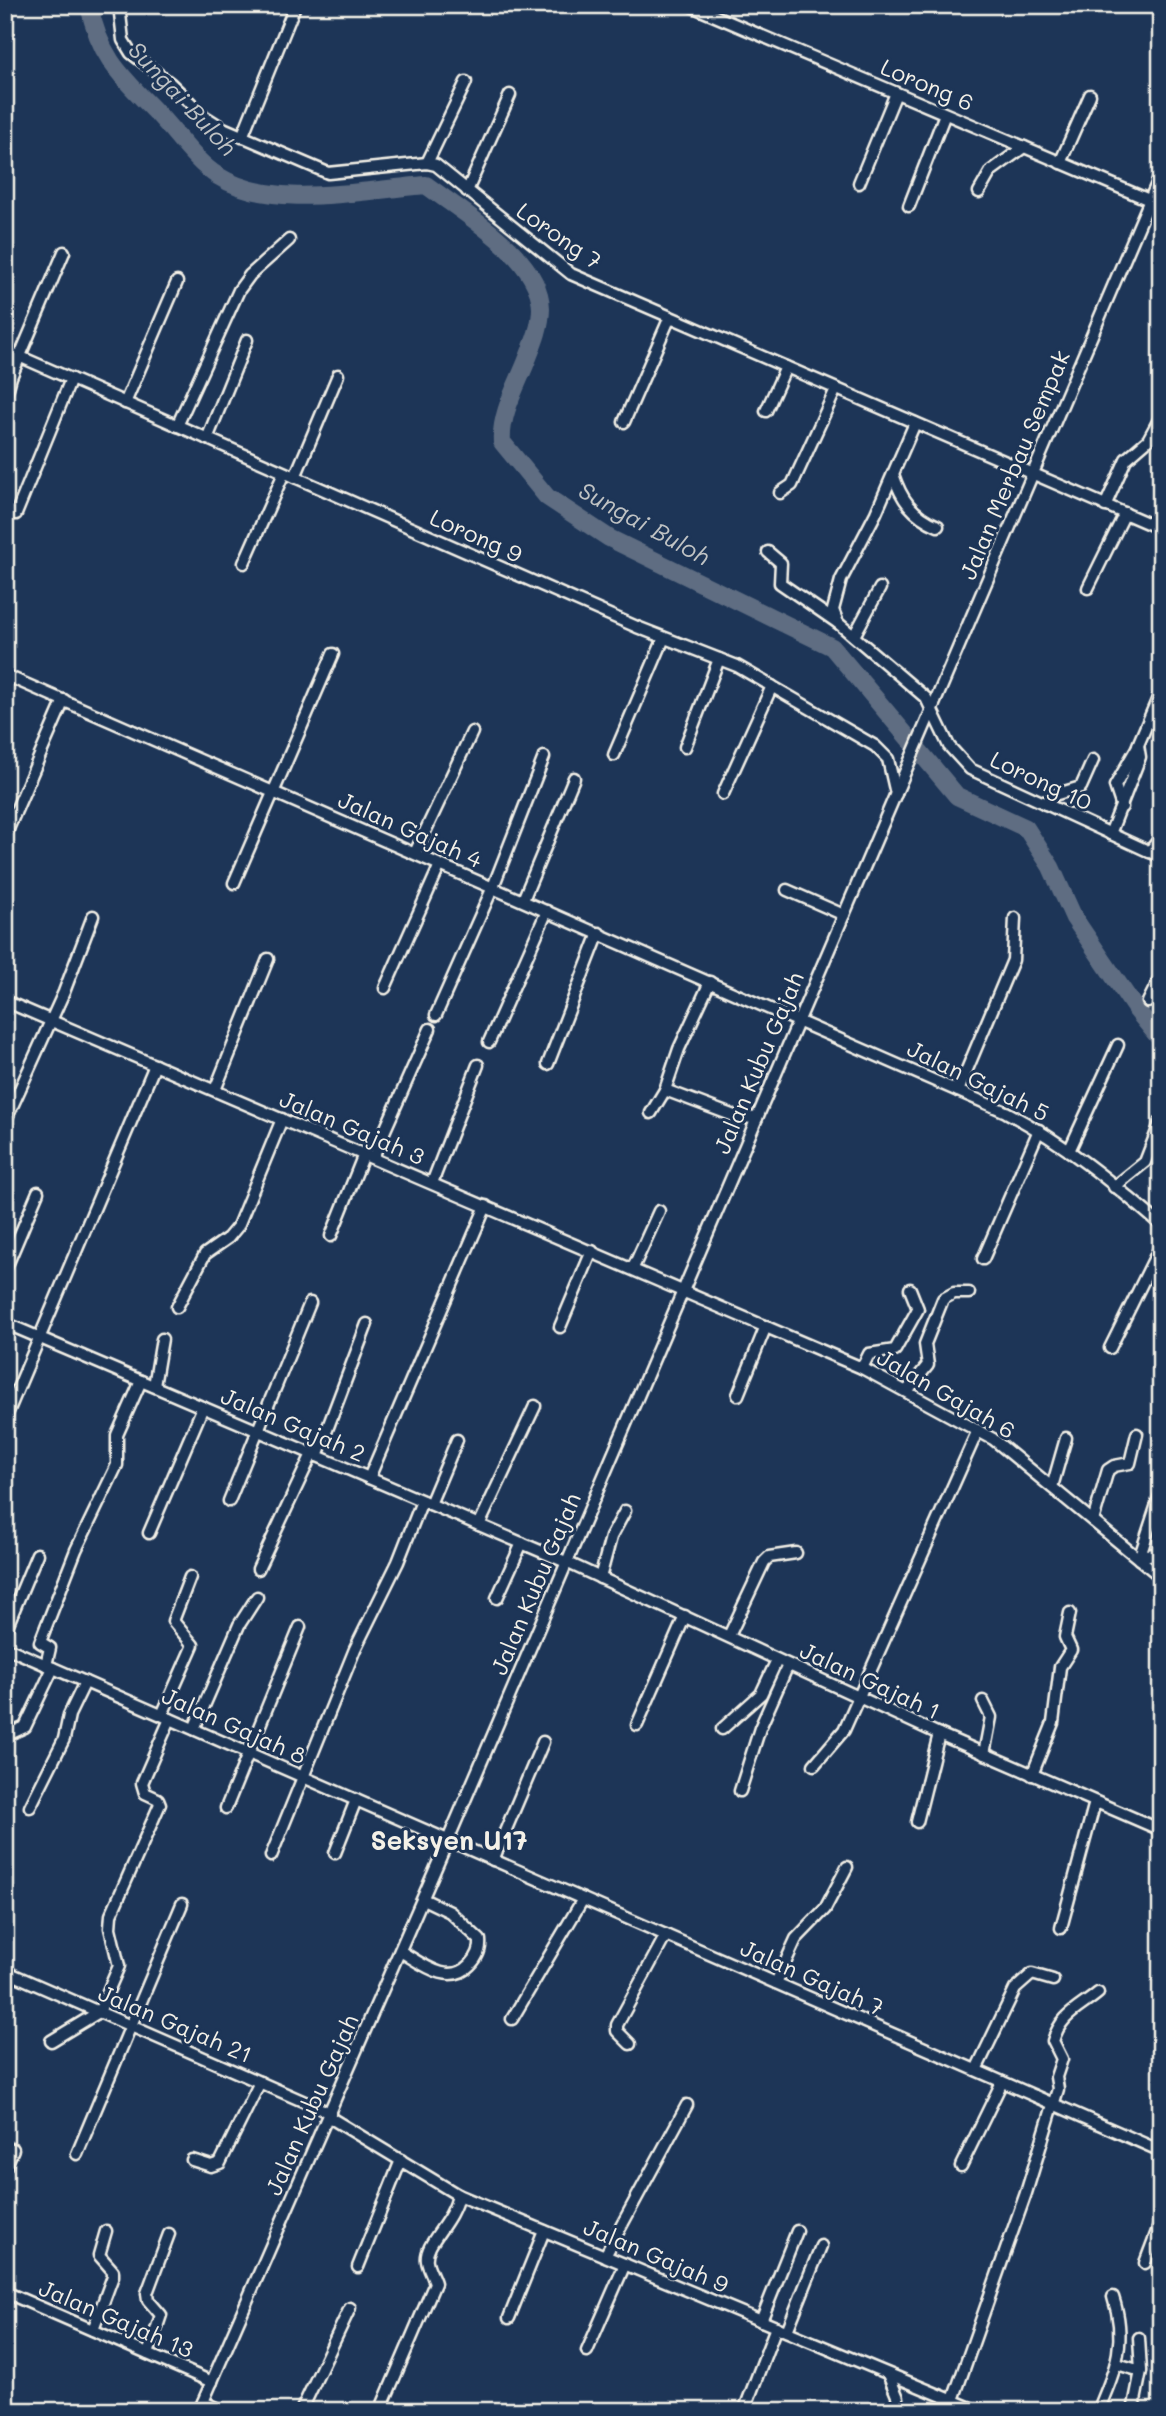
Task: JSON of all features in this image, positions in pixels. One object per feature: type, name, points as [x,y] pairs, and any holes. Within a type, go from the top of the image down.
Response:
[{"type":"street","points":[[118,5],[123,40],[131,53],[170,83],[204,116],[242,136],[327,173],[427,163],[466,82]]},
{"type":"street","name":"Lorong 6","points":[[689,5],[1161,205]]},
{"type":"street","points":[[242,136],[295,6]]},
{"type":"street","points":[[859,183],[896,93]]},
{"type":"street","points":[[467,191],[510,95]]},
{"type":"street","points":[[1059,163],[1090,95]]},
{"type":"street","points":[[909,206],[945,114]]},
{"type":"street","points":[[979,192],[991,171],[1024,147]]},
{"type":"street","name":"Lorong 7","points":[[427,163],[445,170],[467,191],[571,274],[1161,529]]},
{"type":"street","name":"Jalan Merbau Sempak","points":[[905,771],[1161,174]]},
{"type":"street","points":[[177,426],[239,290],[250,275],[289,240]]},
{"type":"street","points":[[5,399],[20,356],[64,253]]},
{"type":"street","points":[[125,403],[177,282]]},
{"type":"street","points":[[624,422],[670,317]]},
{"type":"street","points":[[207,439],[247,340]]},
{"type":"street","name":"Lorong 9","points":[[5,350],[664,638],[719,659],[772,686],[883,752],[891,769],[896,794]]},
{"type":"street","points":[[766,411],[786,367]]},
{"type":"street","points":[[295,477],[338,375]]},
{"type":"street","points":[[16,514],[71,379]]},
{"type":"street","points":[[780,493],[792,485],[836,389]]},
{"type":"street","points":[[1105,506],[1126,459],[1148,440],[1161,416]]},
{"type":"street","points":[[838,622],[833,610],[841,580],[915,424]]},
{"type":"street","points":[[244,564],[284,472]]},
{"type":"street","points":[[893,474],[901,499],[925,521],[938,526]]},
{"type":"street","points":[[1088,588],[1125,513]]},
{"type":"street","name":"Lorong 10","points":[[768,552],[781,563],[780,583],[838,622],[926,698],[929,714],[949,746],[970,769],[1161,857]]},
{"type":"street","points":[[854,636],[880,588]]},
{"type":"street","points":[[614,755],[664,638]]},
{"type":"street","points":[[234,883],[276,792],[333,654]]},
{"type":"street","points":[[685,747],[719,659]]},
{"type":"street","name":"Jalan Gajah 4","points":[[5,675],[798,1020]]},
{"type":"street","points":[[723,794],[772,686]]},
{"type":"street","points":[[1110,834],[1122,807],[1115,786],[1138,745],[1161,691]]},
{"type":"street","points":[[5,836],[64,700]]},
{"type":"street","points":[[415,853],[472,732]]},
{"type":"street","points":[[436,1015],[493,887],[544,757]]},
{"type":"street","points":[[1045,804],[1054,795],[1081,787],[1093,760]]},
{"type":"street","name":"Jalan Kubu Gajah","points":[[201,2406],[330,2115],[905,771]]},
{"type":"street","points":[[523,900],[574,778]]},
{"type":"street","points":[[1149,852],[1161,837]]},
{"type":"street","points":[[385,988],[440,864]]},
{"type":"street","points":[[787,890],[844,915]]},
{"type":"street","points":[[489,1042],[547,911]]},
{"type":"street","points":[[5,1122],[93,916]]},
{"type":"street","points":[[958,1091],[1013,960],[1015,918]]},
{"type":"street","points":[[548,1064],[599,933]]},
{"type":"street","points":[[215,1090],[268,959]]},
{"type":"street","points":[[1148,1002],[1161,976]]},
{"type":"street","points":[[651,1113],[665,1090],[679,1049],[710,982]]},
{"type":"street","name":"Jalan Gajah 3","points":[[5,1000],[683,1290]]},
{"type":"street","name":"Jalan Gajah 5","points":[[798,1020],[1039,1130],[1161,1225]]},
{"type":"street","points":[[331,1236],[430,1029]]},
{"type":"street","points":[[1069,1151],[1118,1045]]},
{"type":"street","points":[[5,1419],[155,1065]]},
{"type":"street","points":[[432,1183],[478,1065]]},
{"type":"street","points":[[665,1090],[737,1117],[757,1118]]},
{"type":"street","points":[[177,1307],[205,1254],[228,1238],[238,1226],[282,1119]]},
{"type":"street","points":[[1114,1187],[1145,1162],[1161,1121]]},
{"type":"street","points":[[983,1259],[1039,1130]]},
{"type":"street","points":[[5,1270],[38,1192]]},
{"type":"street","points":[[369,1478],[486,1206]]},
{"type":"street","points":[[633,1269],[659,1210]]},
{"type":"street","points":[[1110,1348],[1161,1245]]},
{"type":"street","points":[[560,1326],[592,1251]]},
{"type":"street","points":[[862,1368],[869,1354],[895,1350],[905,1337],[918,1309],[910,1289]]},
{"type":"street","name":"Jalan Gajah 6","points":[[683,1290],[862,1368],[978,1430],[1141,1557],[1161,1577]]},
{"type":"street","points":[[907,1391],[928,1365],[925,1344],[943,1299],[954,1293],[969,1293]]},
{"type":"street","points":[[229,1501],[310,1303]]},
{"type":"street","name":"Jalan Gajah 2","points":[[5,1323],[566,1562]]},
{"type":"street","points":[[258,1569],[314,1455],[367,1324]]},
{"type":"street","points":[[738,1395],[766,1326]]},
{"type":"street","points":[[154,1386],[162,1339]]},
{"type":"street","points":[[34,1660],[76,1550],[117,1465],[117,1435],[141,1381]]},
{"type":"street","points":[[480,1525],[535,1406]]},
{"type":"street","points":[[149,1533],[203,1407]]},
{"type":"street","points":[[814,1765],[840,1737],[978,1430]]},
{"type":"street","points":[[1093,1521],[1108,1470],[1130,1463],[1137,1434]]},
{"type":"street","points":[[1052,1487],[1066,1438]]},
{"type":"street","points":[[271,1856],[355,1649],[457,1440]]},
{"type":"street","points":[[1161,1492],[1141,1557],[1161,1553]]},
{"type":"street","points":[[600,1578],[611,1536],[625,1511]]},
{"type":"street","points":[[497,1598],[522,1543]]},
{"type":"street","points":[[729,1636],[764,1562],[769,1557],[796,1553]]},
{"type":"street","points":[[5,1631],[37,1554]]},
{"type":"street","name":"Jalan Gajah 1","points":[[566,1562],[939,1734],[1161,1830]]},
{"type":"street","points":[[51,2041],[99,2012],[119,1966],[110,1928],[111,1915],[160,1804],[145,1793],[142,1783],[193,1646],[173,1621],[190,1577]]},
{"type":"street","points":[[194,1729],[239,1625],[257,1597]]},
{"type":"street","points":[[1032,1775],[1053,1723],[1060,1667],[1071,1650],[1065,1637],[1070,1613]]},
{"type":"street","points":[[637,1725],[685,1616]]},
{"type":"street","points":[[226,1808],[300,1627]]},
{"type":"street","points":[[5,1737],[25,1727],[50,1666],[50,1648],[40,1642]]},
{"type":"street","name":"Jalan Gajah 8","points":[[5,1647],[448,1840]]},
{"type":"street","points":[[722,1729],[761,1694],[777,1660]]},
{"type":"street","points":[[740,1791],[760,1728],[788,1665]]},
{"type":"street","points":[[30,1807],[64,1739],[69,1715],[85,1682]]},
{"type":"street","points":[[983,1701],[992,1717],[984,1754]]},
{"type":"street","points":[[917,1822],[939,1734]]},
{"type":"street","points":[[493,1860],[543,1742]]},
{"type":"street","points":[[335,1853],[356,1800]]},
{"type":"street","points":[[1061,1927],[1095,1802]]},
{"type":"street","name":"Jalan Gajah 7","points":[[448,1840],[1161,2151]]},
{"type":"street","points":[[776,1983],[796,1939],[824,1909],[847,1867]]},
{"type":"street","points":[[400,1951],[439,1973],[452,1975],[465,1970],[481,1947],[481,1940],[450,1912],[423,1899]]},
{"type":"street","points":[[512,2019],[583,1899]]},
{"type":"street","points":[[77,2154],[182,1904]]},
{"type":"street","points":[[630,2044],[617,2031],[617,2025],[666,1935]]},
{"type":"street","name":"Jalan Gajah 21","points":[[5,1971],[330,2115]]},
{"type":"street","points":[[976,2070],[1015,1989],[1032,1975],[1053,1980]]},
{"type":"street","points":[[953,2400],[1026,2193],[1051,2103],[1059,2087],[1056,2077],[1062,2059],[1053,2041],[1056,2032],[1071,2010],[1098,1993]]},
{"type":"street","points":[[192,2160],[211,2166],[220,2163],[260,2082]]},
{"type":"street","points":[[961,2165],[1002,2082]]},
{"type":"street","points":[[606,2256],[687,2105]]},
{"type":"street","name":"Jalan Gajah 9","points":[[330,2115],[458,2195],[978,2411]]},
{"type":"street","points":[[5,2168],[13,2149]]},
{"type":"street","points":[[358,2267],[401,2160]]},
{"type":"street","points":[[380,2411],[435,2283],[427,2262],[430,2244],[451,2219],[458,2195]]},
{"type":"street","points":[[1145,2263],[1161,2221]]},
{"type":"street","points":[[93,2330],[113,2276],[113,2271],[99,2255],[106,2231]]},
{"type":"street","points":[[509,2318],[544,2231]]},
{"type":"street","points":[[761,2321],[797,2231]]},
{"type":"street","points":[[148,2354],[161,2315],[148,2300],[147,2293],[169,2234]]},
{"type":"street","points":[[744,2411],[821,2246]]},
{"type":"street","points":[[587,2351],[625,2264]]},
{"type":"street","name":"Jalan Gajah 13","points":[[5,2292],[212,2382]]},
{"type":"street","points":[[1098,2411],[1117,2364],[1121,2339],[1113,2297]]},
{"type":"street","points":[[302,2411],[350,2308]]},
{"type":"street","points":[[1133,2411],[1142,2371],[1139,2338]]},
{"type":"street","points":[[1117,2364],[1142,2371]]},
{"type":"street","points":[[888,2373],[898,2398],[894,2411]]},
{"type":"street","points":[[201,2406],[225,2411]]},
{"type":"waterway","name":"Sungai Buloh","points":[[89,5],[99,38],[113,64],[193,154],[218,176],[240,187],[291,196],[347,194],[426,185],[478,222],[514,254],[528,271],[537,289],[541,315],[538,330],[503,422],[502,442],[547,497],[609,538],[832,647],[957,796],[1026,828],[1051,867],[1074,918],[1135,1008],[1161,1040]]},
{"type":"district","name":"Seksyen U17","points":[[449,1841]]}]
